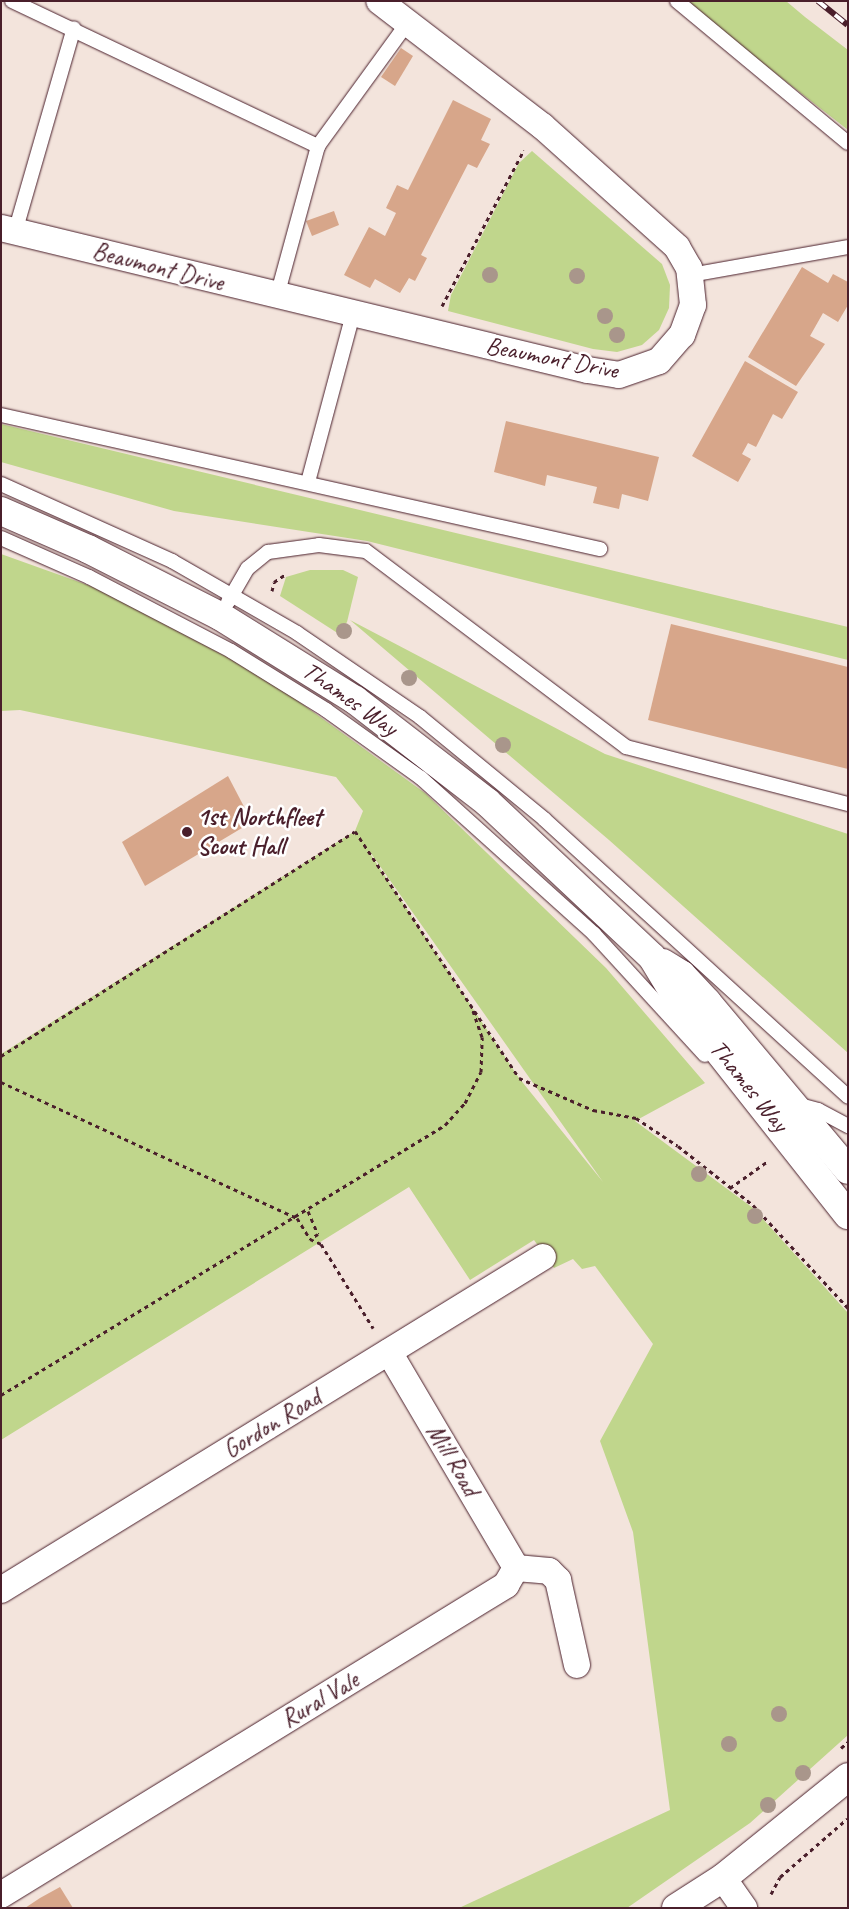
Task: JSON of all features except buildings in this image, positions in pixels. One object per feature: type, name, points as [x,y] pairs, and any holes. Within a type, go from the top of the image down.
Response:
[{"type":"main road","name":"Thames Way","points":[[1,511],[97,553],[226,605],[428,754],[563,870],[652,957],[682,975],[797,1104],[848,1170]]},
{"type":"main road","name":"Thames Way","points":[[652,957],[678,1000],[753,1091],[848,1214]]},
{"type":"main road","points":[[676,1908],[723,1878],[848,1777]]},
{"type":"street","name":"Beaumont Drive","points":[[8,230],[277,296],[619,375],[656,363],[678,340],[692,310],[691,275],[677,247],[650,220],[542,126],[379,1]]},
{"type":"street","name":"Gordon Road","points":[[1,1590],[543,1257]]},
{"type":"street","name":"Mill Road","points":[[389,1352],[516,1568]]},
{"type":"street","points":[[516,1568],[546,1570],[558,1580],[577,1665]]},
{"type":"street","name":"Rural Vale","points":[[1,1895],[506,1585],[516,1568]]},
{"type":"street","points":[[723,1878],[744,1908]]},
{"type":"lane","points":[[12,1],[74,28],[318,146]]},
{"type":"lane","points":[[677,1],[848,143]]},
{"type":"lane","points":[[277,296],[318,146],[408,22]]},
{"type":"lane","points":[[8,230],[74,28]]},
{"type":"lane","points":[[691,275],[848,247]]},
{"type":"lane","points":[[308,482],[353,314]]},
{"type":"lane","points":[[1,414],[600,549]]},
{"type":"lane","points":[[1,484],[113,532],[226,605],[352,669],[472,757],[848,1098]]},
{"type":"lane","points":[[1,538],[90,576],[231,651],[326,710],[413,772],[495,841],[594,934],[719,1071],[753,1091],[818,1110],[848,1126]]},
{"type":"lane","points":[[226,605],[248,568],[268,552],[319,544],[366,551],[626,747],[848,804]]},
{"type":"path","points":[[440,310],[527,147]]},
{"type":"path","points":[[273,601],[274,582],[296,571]]},
{"type":"path","points":[[1,1056],[355,831],[519,1078],[593,1110],[636,1118],[764,1215],[848,1308]]},
{"type":"path","points":[[1,1395],[297,1218],[455,1117],[481,1072],[482,1037],[472,1007]]},
{"type":"path","points":[[1,1082],[297,1218],[310,1239],[321,1244],[389,1352]]},
{"type":"path","points":[[730,1188],[770,1159]]},
{"type":"path","points":[[308,1211],[318,1234],[310,1239]]},
{"type":"path","points":[[771,1898],[780,1877],[848,1818]]},
{"type":"green space","points":[[683,1],[786,1],[848,50],[848,130]]},
{"type":"green space","points":[[532,151],[662,264],[670,285],[669,308],[659,330],[642,345],[617,352],[593,349],[448,311],[451,295],[519,163]]},
{"type":"green space","points":[[1,424],[848,627],[848,660],[367,541],[174,511],[1,462]]},
{"type":"green space","points":[[1,554],[96,588],[265,677],[425,793],[606,968],[705,1083],[635,1121],[753,1208],[848,1313],[848,1735],[750,1823],[627,1908],[459,1908],[670,1810],[633,1532],[600,1441],[653,1344],[595,1266],[582,1269],[573,1259],[554,1268],[534,1240],[470,1280],[409,1187],[1,1440],[1,1054],[355,831],[363,811],[336,777],[20,710],[1,711]],"holes":[[[370,852],[603,1182],[519,1078]]]},
{"type":"green space","points":[[310,570],[343,570],[358,577],[347,622],[339,634],[280,596],[286,577]]},
{"type":"green space","points":[[350,620],[605,754],[848,834],[848,1053],[609,840]]},
{"type":"railway","points":[[818,1],[848,25]]},
{"type":"place","name":"1st Northfleet Scout Hall","points":[[187,832]]}]
